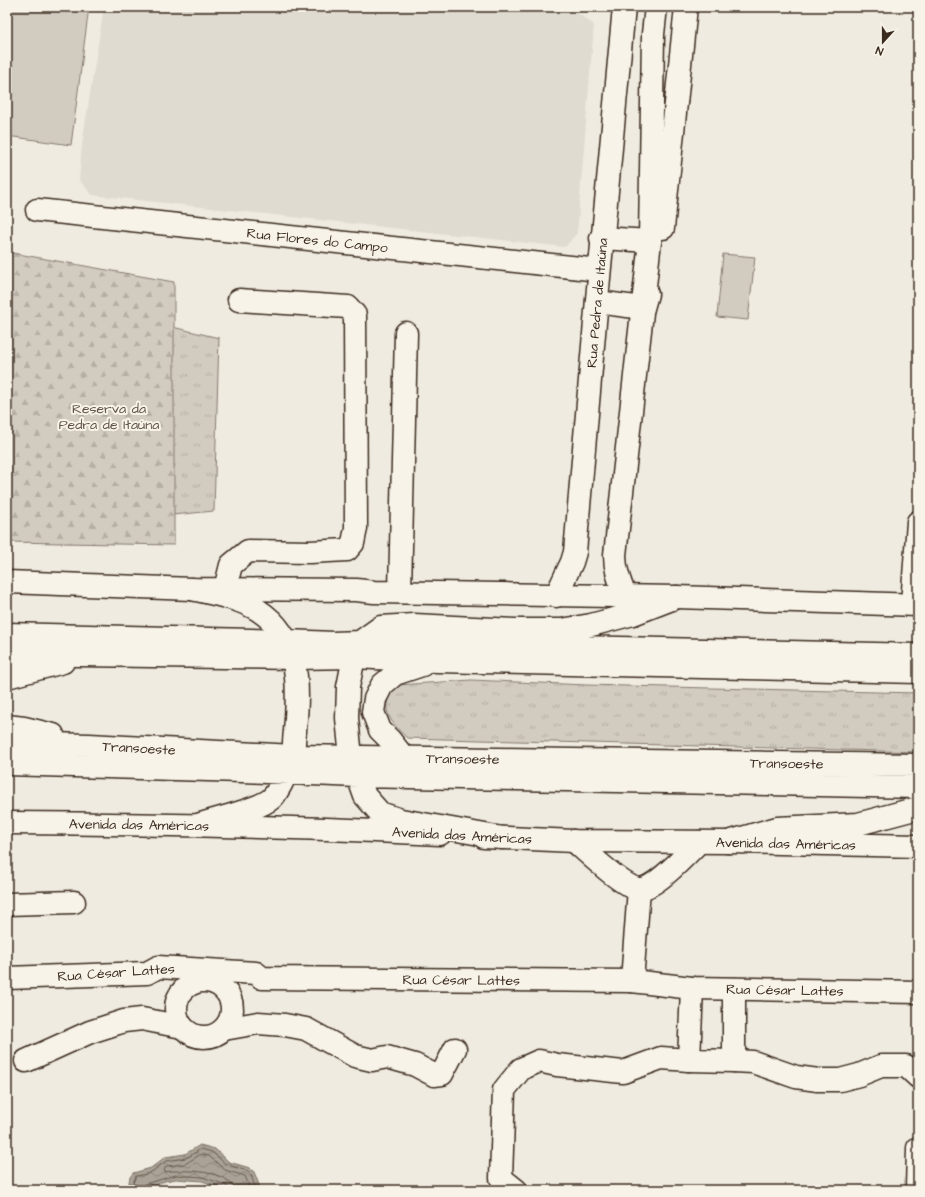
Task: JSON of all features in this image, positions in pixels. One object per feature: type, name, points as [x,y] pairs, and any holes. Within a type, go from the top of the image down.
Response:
[{"type":"main road","name":"Rua Pedra de Itaúna","points":[[556,596],[572,562],[575,552],[599,270],[624,7]]},
{"type":"main road","points":[[626,596],[617,576],[615,555],[650,241],[654,34],[656,7]]},
{"type":"main road","points":[[643,308],[662,235],[686,7]]},
{"type":"main road","name":"Rua Flores do Campo","points":[[37,210],[599,270]]},
{"type":"main road","points":[[602,238],[650,241]]},
{"type":"main road","points":[[225,589],[231,566],[248,551],[310,552],[347,550],[353,543],[356,528],[355,315],[348,307],[239,300]]},
{"type":"main road","points":[[597,302],[643,308]]},
{"type":"main road","points":[[400,591],[406,333]]},
{"type":"main road","points":[[7,582],[192,589],[334,589],[374,592],[400,591],[556,596],[626,596],[915,605],[918,522]]},
{"type":"main road","points":[[192,589],[238,601],[258,610],[273,623],[290,650],[298,688],[297,714],[290,764],[280,786],[272,798],[261,805],[198,825]]},
{"type":"main road","points":[[502,838],[401,820],[380,813],[365,796],[354,766],[347,718],[348,687],[357,650],[381,627],[414,625],[515,630],[561,630],[592,626],[633,614],[677,598]]},
{"type":"main road","points":[[7,634],[290,650]]},
{"type":"main road","points":[[7,654],[88,655],[290,650],[357,650],[918,655]]},
{"type":"main road","points":[[357,650],[436,661],[918,672]]},
{"type":"main road","points":[[7,677],[88,655]]},
{"type":"main road","points":[[405,759],[380,730],[373,712],[375,699],[382,685],[395,674],[436,661]]},
{"type":"main road","points":[[7,726],[24,728],[89,744]]},
{"type":"main road","name":"Transoeste","points":[[7,743],[89,744],[290,764]]},
{"type":"main road","name":"Transoeste","points":[[354,766],[405,759],[918,765]]},
{"type":"main road","points":[[7,764],[290,764],[918,787]]},
{"type":"main road","points":[[728,842],[777,828],[858,824],[918,808]]},
{"type":"main road","name":"Avenida das Américas","points":[[7,823],[331,828],[574,841],[728,842],[918,846]]},
{"type":"main road","points":[[574,841],[628,885],[639,889],[647,887],[659,880],[699,842]]},
{"type":"main road","points":[[632,981],[639,889]]},
{"type":"main road","points":[[7,904],[74,902]]},
{"type":"main road","name":"Rua César Lattes","points":[[7,978],[147,973],[158,967],[256,973],[262,978],[632,981],[692,988],[918,992]]},
{"type":"main road","points":[[147,973],[181,992]]},
{"type":"main road","points":[[229,995],[262,978]]},
{"type":"main road","points":[[206,980],[215,982],[229,995],[232,1003],[230,1021],[224,1029],[216,1034],[208,1037],[199,1037],[190,1034],[182,1027],[177,1019],[175,1010],[176,1000],[188,985],[197,981],[206,980]]},
{"type":"main road","points":[[689,1060],[692,988]]},
{"type":"main road","points":[[734,989],[734,1061]]},
{"type":"main road","points":[[26,1061],[90,1032],[124,1021],[142,1019],[182,1027]]},
{"type":"main road","points":[[224,1029],[258,1023],[285,1025],[306,1029],[355,1056],[372,1060],[387,1057],[415,1065],[434,1075],[442,1074],[454,1049]]},
{"type":"main road","points":[[516,1190],[501,1178],[504,1090],[521,1069],[539,1061],[557,1065],[623,1072],[661,1058],[753,1062],[796,1078],[818,1080],[840,1080],[881,1066],[906,1066],[918,1077]]},
{"type":"main road","points":[[917,1190],[918,1148]]},
{"type":"shaded area","points":[[104,7],[531,7],[576,12],[594,25],[577,233],[565,247],[92,195],[79,180],[82,144]]},
{"type":"green space","points":[[7,7],[89,7],[71,145],[7,136]]},
{"type":"green space","name":"Reserva da Pedra de Itaúna","points":[[7,252],[174,282],[174,545],[7,542]]},
{"type":"green space","points":[[723,254],[755,257],[748,320],[717,317]]},
{"type":"green space","name":"Reserva da Pedra de Itaúna","points":[[7,288],[219,338],[214,511],[131,519]]},
{"type":"green space","points":[[471,680],[586,685],[918,693],[918,752],[407,738],[395,726],[388,713],[388,700],[398,685]]},
{"type":"water","points":[[200,1145],[215,1149],[229,1162],[250,1168],[254,1172],[261,1190],[228,1190],[202,1181],[176,1179],[165,1181],[142,1190],[121,1190],[128,1187],[130,1177],[133,1173],[151,1168],[165,1157],[185,1154]]}]
